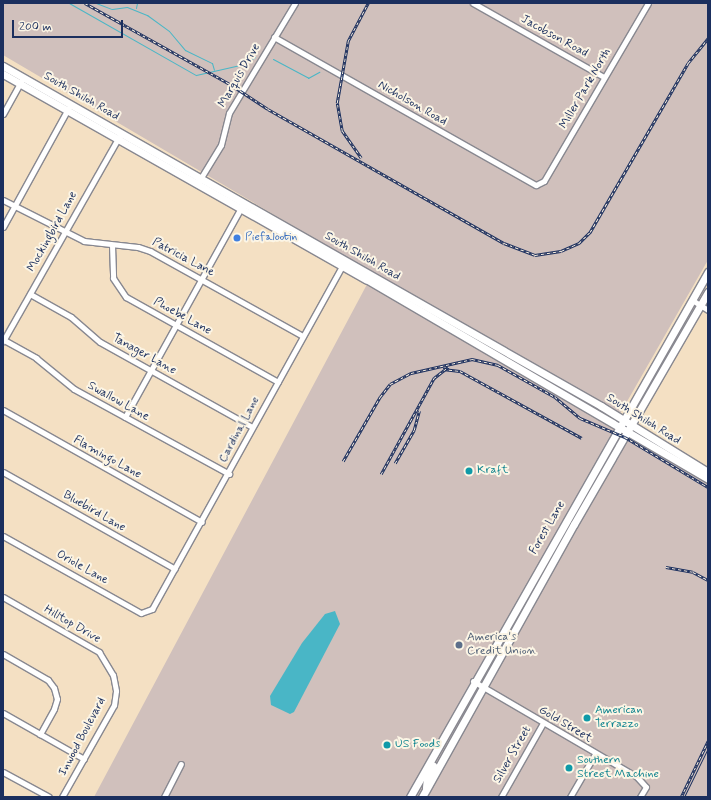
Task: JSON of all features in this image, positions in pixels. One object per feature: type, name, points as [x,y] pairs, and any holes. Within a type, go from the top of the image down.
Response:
[{"type":"main road","name":"South Shiloh Road","points":[[3,66],[22,80],[344,263],[620,423],[628,432],[708,479]]},
{"type":"main road","name":"South Shiloh Road","points":[[3,74],[22,80]]},
{"type":"main road","name":"Forest Lane","points":[[410,797],[473,681],[708,272]]},
{"type":"main road","name":"Forest Lane","points":[[424,794],[483,686],[708,292]]},
{"type":"main road","name":"South Shiloh Road","points":[[620,423],[631,425],[708,472]]},
{"type":"main road","points":[[424,794],[427,777],[435,759],[434,753]]},
{"type":"street","name":"Marquis Drive","points":[[200,181],[221,145],[229,113],[295,3]]},
{"type":"street","name":"Jacobson Road","points":[[473,3],[604,77]]},
{"type":"street","name":"Miller Park North","points":[[541,185],[648,3]]},
{"type":"street","name":"Nicholson Road","points":[[274,37],[529,183],[541,185]]},
{"type":"street","points":[[3,114],[22,80]]},
{"type":"street","points":[[3,227],[70,107]]},
{"type":"street","name":"Mockingbird Lane","points":[[4,341],[64,232],[120,135]]},
{"type":"street","name":"Patricia Lane","points":[[3,200],[64,232],[95,244],[138,246],[303,336]]},
{"type":"street","points":[[125,417],[202,280],[242,205]]},
{"type":"street","name":"Phoebe Lane","points":[[112,245],[113,278],[120,292],[278,382]]},
{"type":"street","name":"Cardinal Lane","points":[[152,609],[202,522],[252,427],[344,263]]},
{"type":"street","name":"Tanager Lane","points":[[30,294],[71,317],[100,342],[252,427]]},
{"type":"street","points":[[692,300],[708,310]]},
{"type":"street","name":"Swallow Lane","points":[[4,341],[36,358],[74,389],[228,474]]},
{"type":"street","name":"Flamingo Lane","points":[[3,410],[202,522]]},
{"type":"street","name":"Bluebird Lane","points":[[3,472],[175,569]]},
{"type":"street","name":"Oriole Lane","points":[[3,536],[141,612],[152,609]]},
{"type":"street","name":"Hilltop Drive","points":[[3,597],[99,652],[113,675],[115,686]]},
{"type":"street","points":[[3,654],[48,680],[54,688],[57,699],[54,709],[40,734]]},
{"type":"street","name":"Gold Street","points":[[473,681],[595,754],[637,777],[646,787],[640,797]]},
{"type":"street","name":"Inwood Boulevard","points":[[62,797],[114,705],[115,686]]},
{"type":"street","points":[[3,713],[84,759]]},
{"type":"street","name":"Silver Street","points":[[501,797],[543,723]]},
{"type":"street","points":[[570,797],[595,754]]},
{"type":"street","points":[[164,797],[181,764]]},
{"type":"street","points":[[3,772],[48,797]]},
{"type":"shaded area","points":[[3,3],[708,3],[708,260],[613,426],[708,483],[708,797],[94,797],[373,273],[3,55]]},
{"type":"water","points":[[335,611],[340,624],[294,712],[290,714],[271,705],[270,696],[302,643],[325,614]]},
{"type":"waterway","points":[[69,3],[196,75],[240,65],[255,57]]},
{"type":"waterway","points":[[96,3],[112,9],[127,7],[147,15],[169,31],[185,50],[212,63],[214,70]]},
{"type":"waterway","points":[[136,8],[137,3]]},
{"type":"waterway","points":[[273,59],[308,78],[319,72]]},
{"type":"tram line","points":[[684,797],[708,748]]},
{"type":"railway","points":[[85,3],[230,84],[268,109],[504,243],[535,255],[561,251],[579,243],[590,232],[688,63],[708,38]]},
{"type":"railway","points":[[361,158],[342,131],[337,103],[348,41],[368,3]]},
{"type":"railway","points":[[343,461],[380,397],[390,384],[411,373],[472,359],[498,365],[555,397],[580,418],[625,437],[708,487]]},
{"type":"railway","points":[[381,474],[434,378],[448,367]]},
{"type":"railway","points":[[443,369],[460,371],[582,438]]},
{"type":"railway","points":[[395,463],[414,430],[419,411]]},
{"type":"railway","points":[[666,567],[693,572],[708,580]]},
{"type":"railway","points":[[681,797],[708,741]]},
{"type":"place","name":"Piefalootin","points":[[237,238]]},
{"type":"place","name":"Kraft","points":[[469,471]]},
{"type":"place","name":"America's Credit Union","points":[[459,645]]},
{"type":"place","name":"American Terrazzo","points":[[587,718]]},
{"type":"place","name":"US Foods","points":[[387,745]]},
{"type":"place","name":"Southern Street Machine","points":[[569,768]]}]
